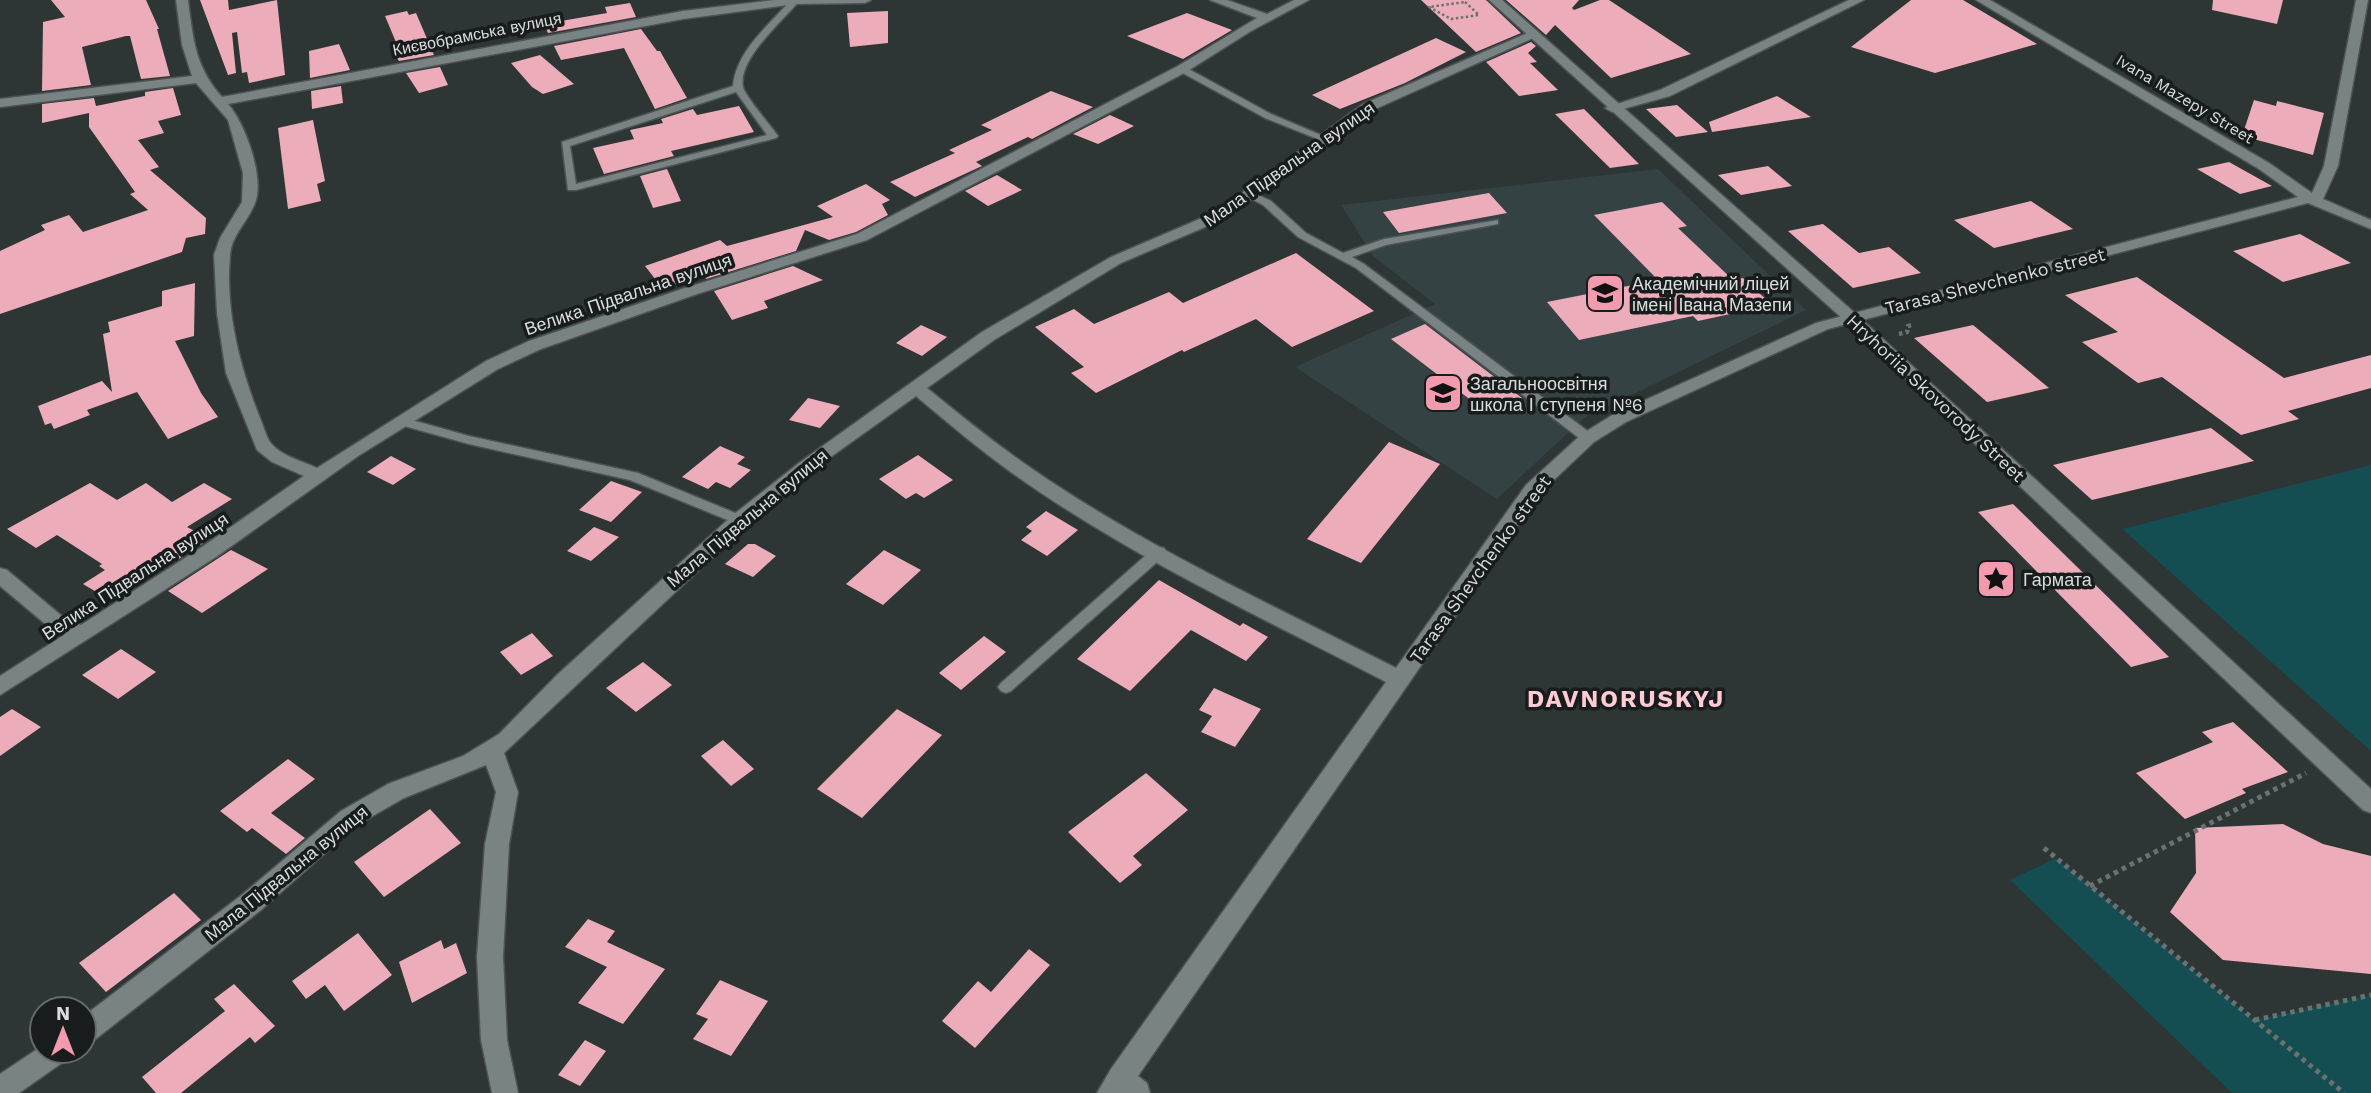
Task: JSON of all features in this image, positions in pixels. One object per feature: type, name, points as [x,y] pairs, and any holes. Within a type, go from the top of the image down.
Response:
[{"type":"street","points":[[183,0],[188,45],[199,79],[206,90],[222,101],[241,136],[251,189],[244,213],[228,238],[222,255],[225,313],[234,373],[263,446],[278,458],[318,475]]},
{"type":"street","name":"Києвобрамська вулиця","points":[[222,101],[603,28],[795,1],[865,0]]},
{"type":"street","points":[[1216,0],[1268,18]]},
{"type":"street","name":"Велика Підвальна вулиця","points":[[0,687],[209,552],[318,475],[473,375],[535,345],[691,291],[862,237],[1182,69],[1303,0]]},
{"type":"street","name":"Hryhoriia Skovorody Street","points":[[1494,0],[1612,108],[1850,317],[2371,803]]},
{"type":"street","points":[[1612,108],[1665,93],[1858,0]]},
{"type":"street","name":"Ivana Mazepy Street","points":[[1982,0],[2252,159],[2311,199],[2371,225]]},
{"type":"street","points":[[2311,199],[2322,191],[2331,166],[2362,0]]},
{"type":"street","name":"Мала Підвальна вулиця","points":[[98,1021],[252,902],[349,817],[396,791],[492,751],[574,671],[740,520],[805,467],[916,387],[1051,296],[1116,260],[1211,221],[1323,138],[1378,102],[1534,35]]},
{"type":"street","points":[[0,103],[199,79]]},
{"type":"street","name":"Tarasa Shevchenko street","points":[[1122,1088],[1399,679],[1534,489],[1588,438],[1692,383],[1793,338],[1850,317],[2311,199]]},
{"type":"street","points":[[916,387],[1038,482],[1159,552],[1399,679]]},
{"type":"street","points":[[0,576],[56,622],[81,634]]},
{"type":"street","points":[[492,751],[507,792],[497,844],[490,957],[494,1040],[505,1093]]},
{"type":"street","points":[[0,1090],[37,1065]]},
{"type":"lane","points":[[738,88],[565,144],[572,188],[773,136],[738,88],[737,78],[746,60],[795,1]]},
{"type":"lane","points":[[1182,69],[1268,116],[1323,138]]},
{"type":"lane","points":[[1250,194],[1267,203],[1302,235],[1344,256],[1588,438]]},
{"type":"lane","points":[[1344,256],[1384,242],[1494,222]]},
{"type":"lane","points":[[401,421],[458,438],[633,476],[740,520]]},
{"type":"lane","points":[[1006,687],[1159,552]]},
{"type":"path","points":[[1465,2],[1479,15],[1451,19],[1429,7],[1465,2]]},
{"type":"path","points":[[2090,886],[2306,773]]},
{"type":"path","points":[[2044,849],[2344,1093]]},
{"type":"path","points":[[2254,1020],[2371,995]]},
{"type":"shaded area","name":"Академічний ліцей імені Івана Мазепи","points":[[1658,169],[1806,310],[1584,418],[1497,499],[1295,367],[1435,304],[1374,257],[1341,205]]},
{"type":"shaded area","points":[[2371,465],[2371,751],[2122,529]]},
{"type":"shaded area","points":[[2056,858],[2254,1020],[2371,995],[2371,1093],[2232,1093],[2010,880]]},
{"type":"building","points":[[51,0],[146,0],[159,29],[170,76],[141,79],[130,36],[126,36],[82,47],[91,85],[42,91],[43,22],[65,17]]},
{"type":"building","points":[[200,0],[228,0],[229,10],[277,0],[285,75],[249,83],[247,72],[242,73],[237,32],[232,33],[236,73],[228,75]]},
{"type":"building","points":[[1421,0],[1486,0],[1521,33],[1476,52]]},
{"type":"building","points":[[1506,0],[1579,0],[1572,8],[1574,10],[1600,0],[1609,0],[1691,54],[1611,78],[1555,25],[1546,35]]},
{"type":"building","points":[[1911,0],[1963,0],[2037,44],[1935,73],[1851,47]]},
{"type":"building","points":[[2213,0],[2283,0],[2277,24],[2212,10]]},
{"type":"building","points":[[630,3],[636,17],[548,33],[544,24],[607,13],[605,7]]},
{"type":"building","points":[[407,11],[409,15],[416,13],[434,55],[399,61],[391,49],[398,47],[385,16]]},
{"type":"building","points":[[888,11],[888,43],[850,47],[847,13]]},
{"type":"building","points":[[1187,13],[1232,30],[1183,59],[1127,36]]},
{"type":"building","points":[[641,29],[657,51],[660,51],[687,98],[655,109],[624,48],[561,60],[554,46]]},
{"type":"building","points":[[1436,38],[1466,52],[1405,83],[1340,109],[1312,95]]},
{"type":"building","points":[[1531,42],[1536,46],[1528,53],[1537,62],[1530,63],[1558,90],[1519,96],[1486,62]]},
{"type":"building","points":[[339,44],[350,70],[310,78],[309,51]]},
{"type":"building","points":[[540,55],[574,84],[543,94],[532,87],[511,63]]},
{"type":"building","points":[[440,67],[448,85],[419,93],[406,73]]},
{"type":"building","points":[[341,86],[343,103],[312,109],[311,91]]},
{"type":"building","points":[[173,88],[181,115],[158,121],[164,133],[138,140],[159,167],[150,170],[206,218],[205,234],[186,238],[182,252],[0,314],[0,251],[45,230],[41,225],[69,215],[83,232],[148,210],[130,194],[135,192],[89,127],[89,113],[42,123],[42,104],[94,98],[96,106],[145,96],[145,92]]},
{"type":"building","points":[[1051,91],[1093,107],[1032,139],[1028,137],[976,162],[982,166],[915,197],[890,182],[955,153],[949,150],[992,130],[981,125]]},
{"type":"building","points":[[1777,96],[1811,117],[1712,132],[1709,122]]},
{"type":"building","points":[[2254,100],[2276,106],[2277,101],[2324,113],[2313,155],[2242,136]]},
{"type":"building","points":[[1677,105],[1708,132],[1676,137],[1646,109]]},
{"type":"building","points":[[739,106],[754,132],[671,151],[674,156],[604,174],[593,148],[634,139],[630,130],[663,123],[661,119],[693,109],[697,115]]},
{"type":"building","points":[[1584,109],[1639,164],[1610,168],[1555,114]]},
{"type":"building","points":[[1110,115],[1134,126],[1098,144],[1073,134]]},
{"type":"building","points":[[313,120],[325,181],[317,184],[321,201],[288,209],[278,128]]},
{"type":"building","points":[[2229,162],[2272,186],[2240,194],[2197,169]]},
{"type":"building","points":[[1768,166],[1792,186],[1741,195],[1718,175]]},
{"type":"building","points":[[667,169],[681,201],[653,208],[640,176]]},
{"type":"building","points":[[997,175],[1022,190],[988,206],[965,191]]},
{"type":"building","points":[[866,184],[890,200],[882,204],[888,215],[856,232],[829,240],[805,230],[796,251],[706,279],[704,274],[663,289],[645,266],[720,240],[727,246],[833,217],[817,206]]},
{"type":"building","points":[[1489,193],[1507,213],[1399,233],[1383,212]]},
{"type":"building","points":[[2031,201],[2073,229],[1994,248],[1954,220]]},
{"type":"building","points":[[1662,202],[1687,226],[1678,228],[1733,280],[1743,278],[1772,305],[1698,321],[1693,316],[1579,340],[1547,302],[1658,280],[1594,215]]},
{"type":"building","points":[[1823,224],[1859,253],[1889,247],[1921,273],[1853,288],[1788,231]]},
{"type":"building","points":[[2300,234],[2351,263],[2283,282],[2233,251]]},
{"type":"building","points":[[1296,253],[1374,311],[1292,347],[1256,319],[1184,352],[1182,350],[1096,393],[1071,373],[1084,367],[1035,327],[1074,309],[1094,324],[1169,292],[1183,303]]},
{"type":"building","points":[[793,266],[823,280],[764,301],[768,308],[732,320],[714,291]]},
{"type":"building","points":[[2137,277],[2284,378],[2371,355],[2371,388],[2288,411],[2299,419],[2241,435],[2162,377],[2138,383],[2082,342],[2118,332],[2065,295]]},
{"type":"building","points":[[195,283],[194,336],[175,341],[201,393],[218,417],[168,439],[137,392],[87,410],[90,415],[54,429],[51,423],[45,425],[38,406],[102,381],[112,392],[103,334],[110,332],[108,322],[162,306],[162,291]]},
{"type":"building","points":[[1425,324],[1522,398],[1489,414],[1391,339]]},
{"type":"building","points":[[921,325],[947,337],[922,356],[896,343]]},
{"type":"building","points":[[1973,325],[2049,388],[1987,402],[1914,338]]},
{"type":"building","points":[[808,398],[840,406],[820,428],[789,420]]},
{"type":"building","points":[[2211,428],[2254,461],[2092,500],[2053,465]]},
{"type":"building","points":[[1389,442],[1440,464],[1361,563],[1307,539]]},
{"type":"building","points":[[720,446],[745,457],[737,464],[751,470],[730,488],[716,482],[708,489],[682,477]]},
{"type":"building","points":[[918,455],[953,480],[924,498],[916,493],[906,499],[879,479]]},
{"type":"building","points":[[391,456],[416,469],[393,485],[367,472]]},
{"type":"building","points":[[611,481],[642,492],[611,522],[579,510]]},
{"type":"building","points":[[90,483],[117,500],[146,483],[172,502],[204,483],[232,499],[187,527],[210,539],[149,578],[144,575],[108,599],[83,584],[105,570],[99,566],[102,564],[57,535],[36,548],[7,529]]},
{"type":"building","points":[[2013,504],[2169,657],[2131,667],[1978,512]]},
{"type":"building","points":[[1046,511],[1078,530],[1047,556],[1021,540],[1032,531],[1026,527]]},
{"type":"building","points":[[594,527],[619,537],[591,561],[567,551]]},
{"type":"building","points":[[748,544],[755,544],[776,556],[753,577],[725,564]]},
{"type":"building","points":[[231,550],[268,569],[202,613],[168,591]]},
{"type":"building","points":[[884,550],[921,570],[883,605],[846,584]]},
{"type":"building","points":[[1159,580],[1240,626],[1243,623],[1268,637],[1246,661],[1191,630],[1130,691],[1077,659]]},
{"type":"building","points":[[532,633],[553,656],[521,675],[500,652]]},
{"type":"building","points":[[984,636],[1006,652],[961,690],[939,673]]},
{"type":"building","points":[[121,649],[156,672],[118,699],[82,675]]},
{"type":"building","points":[[643,662],[672,685],[636,712],[606,688]]},
{"type":"building","points":[[1214,688],[1261,709],[1235,747],[1201,732],[1212,716],[1199,710]]},
{"type":"building","points":[[12,709],[41,727],[0,756],[0,717]]},
{"type":"building","points":[[897,709],[942,735],[862,818],[817,789]]},
{"type":"building","points":[[2233,722],[2288,772],[2242,789],[2246,793],[2185,819],[2136,773],[2213,742],[2202,732]]},
{"type":"building","points":[[723,740],[754,769],[731,786],[701,756]]},
{"type":"building","points":[[288,759],[315,779],[271,813],[305,838],[286,854],[252,828],[247,832],[220,811]]},
{"type":"building","points":[[1146,773],[1188,810],[1133,856],[1142,865],[1120,883],[1068,832]]},
{"type":"building","points":[[430,809],[461,843],[384,897],[354,862]]},
{"type":"building","points":[[2283,824],[2323,844],[2371,856],[2371,974],[2223,960],[2170,912],[2196,873],[2195,828]]},
{"type":"building","points":[[174,893],[201,920],[106,992],[79,963]]},
{"type":"building","points":[[588,919],[615,931],[607,942],[665,969],[623,1024],[578,1003],[607,967],[565,947]]},
{"type":"building","points":[[358,933],[392,975],[344,1011],[325,985],[306,999],[292,981]]},
{"type":"building","points":[[441,940],[444,949],[456,943],[467,973],[412,1003],[399,962]]},
{"type":"building","points":[[1029,949],[1050,965],[975,1048],[942,1021],[978,981],[991,992]]},
{"type":"building","points":[[720,980],[768,1001],[731,1056],[693,1039],[708,1019],[696,1014]]},
{"type":"building","points":[[234,984],[275,1026],[255,1043],[250,1037],[181,1093],[156,1093],[142,1077],[225,1011],[214,999]]},
{"type":"building","points":[[585,1040],[606,1051],[580,1086],[558,1075]]},
{"type":"place","name":"Академічний ліцей імені Івана Мазепи","points":[[1605,293]]},
{"type":"place","name":"Загальноосвітня школа І ступеня №6","points":[[1443,393]]},
{"type":"place","name":"Гармата","points":[[1996,579]]},
{"type":"district","name":"DAVNORUSKYJ","points":[[1626,699]]}]
